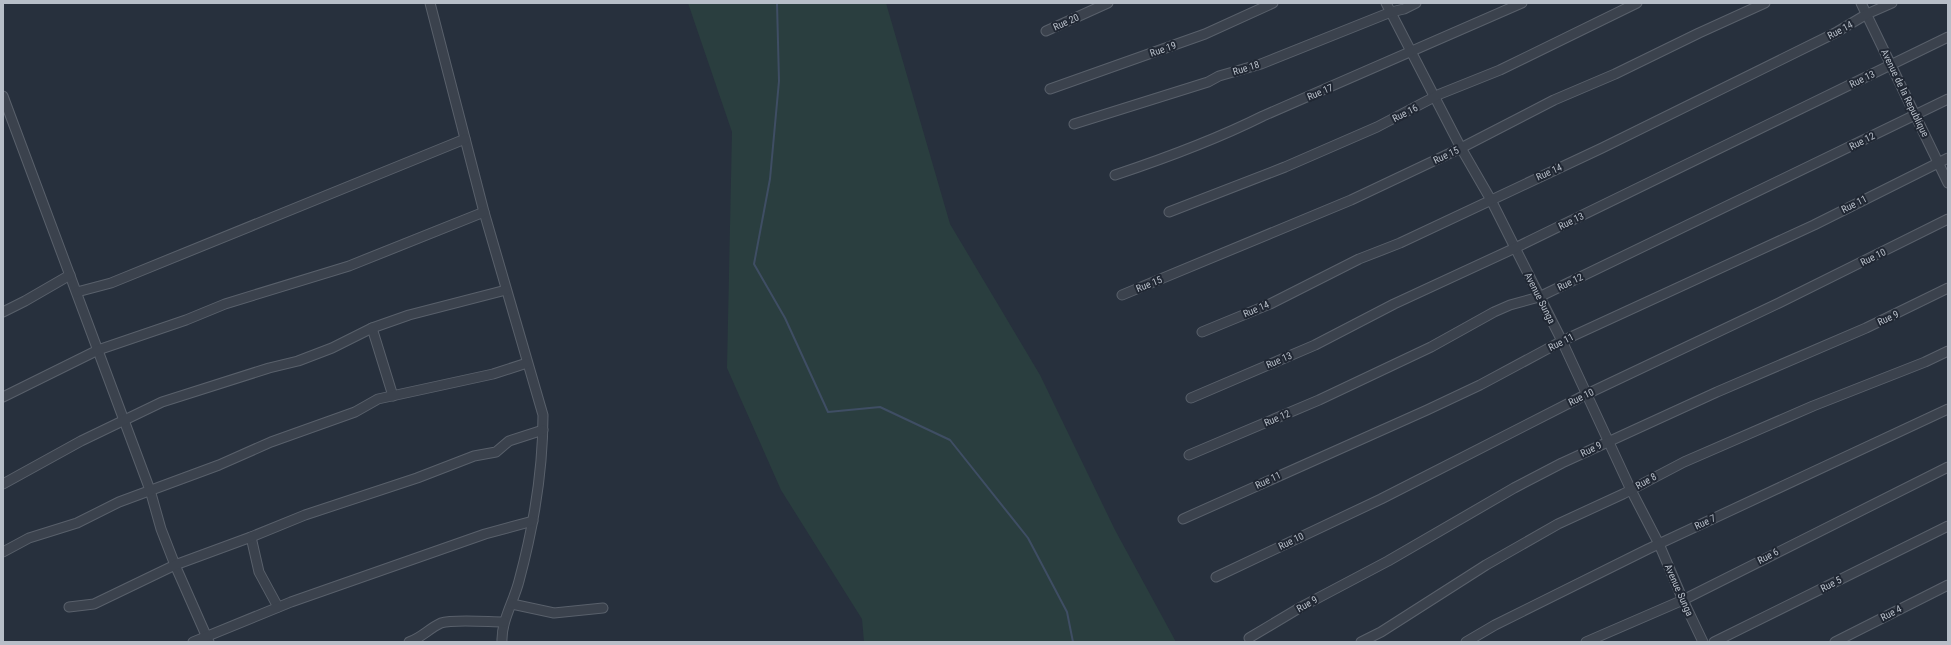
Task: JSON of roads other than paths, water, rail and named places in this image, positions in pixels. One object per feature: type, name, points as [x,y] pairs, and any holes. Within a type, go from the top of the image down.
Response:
[{"type":"street","points":[[430,3],[484,212],[543,415],[543,430],[533,521],[519,580],[512,604],[504,622],[502,642]]},
{"type":"street","name":"Rue 20","points":[[1046,31],[1108,3]]},
{"type":"street","name":"Rue 19","points":[[1050,89],[1205,34],[1273,3]]},
{"type":"street","name":"Avenue Sunga","points":[[1386,3],[1434,98],[1490,200],[1562,341],[1610,440],[1631,490],[1659,544],[1703,642]]},
{"type":"street","name":"Rue 18","points":[[1074,124],[1208,82],[1219,76],[1261,64],[1416,3]]},
{"type":"street","name":"Rue 17","points":[[1115,175],[1183,152],[1522,3]]},
{"type":"street","name":"Rue 16","points":[[1169,212],[1285,167],[1377,127],[1434,98],[1506,67],[1636,3]]},
{"type":"street","name":"Rue 15","points":[[1122,295],[1351,200],[1461,148],[1554,100],[1615,74],[1698,32],[1765,3]]},
{"type":"street","name":"Avenue de la Republique","points":[[1861,3],[1948,183]]},
{"type":"street","name":"Rue 14","points":[[1202,332],[1270,304],[1359,259],[1400,243],[1734,83],[1835,33],[1867,14],[1892,3]]},
{"type":"street","name":"Rue 13","points":[[1191,398],[1315,345],[1394,304],[1515,248],[1948,37]]},
{"type":"street","points":[[3,96],[150,490],[161,529],[207,639]]},
{"type":"street","name":"Rue 12","points":[[1189,455],[1319,400],[1431,347],[1494,312],[1510,305],[1539,297],[1948,99]]},
{"type":"street","points":[[77,292],[111,283],[465,139]]},
{"type":"street","name":"Rue 11","points":[[1183,519],[1480,385],[1562,341],[1814,225],[1948,158]]},
{"type":"street","points":[[3,397],[98,350],[173,324],[232,301],[349,266],[484,212]]},
{"type":"street","name":"Rue 10","points":[[1216,577],[1381,499],[1587,394],[1948,220]]},
{"type":"street","points":[[3,312],[25,302],[70,274]]},
{"type":"street","name":"Rue 9","points":[[1249,638],[1313,600],[1388,561],[1514,488],[1610,440],[1866,328],[1948,288]]},
{"type":"street","points":[[3,484],[81,441],[168,399],[269,368],[298,361],[332,348],[372,328],[409,315],[506,290]]},
{"type":"street","points":[[372,328],[393,396]]},
{"type":"street","name":"Rue 8","points":[[1360,642],[1381,632],[1480,569],[1546,530],[1631,490],[1684,462],[1813,406],[1925,362],[1948,350]]},
{"type":"street","points":[[3,552],[29,538],[77,523],[119,502],[219,465],[271,442],[355,412],[378,400],[493,374],[527,363]]},
{"type":"street","name":"Rue 7","points":[[1466,642],[1535,605],[1659,544],[1948,408]]},
{"type":"street","points":[[69,607],[94,604],[175,565],[305,515],[410,480],[474,456],[496,452],[510,441],[543,430]]},
{"type":"street","name":"Rue 6","points":[[1586,642],[1683,600],[1948,466]]},
{"type":"street","points":[[193,642],[207,639],[278,607],[478,536],[533,521]]},
{"type":"street","name":"Rue 5","points":[[1714,642],[1948,526]]},
{"type":"street","points":[[251,537],[260,572],[278,607]]},
{"type":"street","name":"Rue 4","points":[[1835,642],[1948,585]]},
{"type":"street","points":[[512,604],[554,613],[603,608]]},
{"type":"street","points":[[409,642],[421,638],[430,629],[443,623],[455,621],[504,622]]},
{"type":"waterway","points":[[777,3],[779,81],[770,179],[754,264],[785,318],[828,412],[880,407],[950,440],[1028,538],[1067,612],[1073,642]]}]
